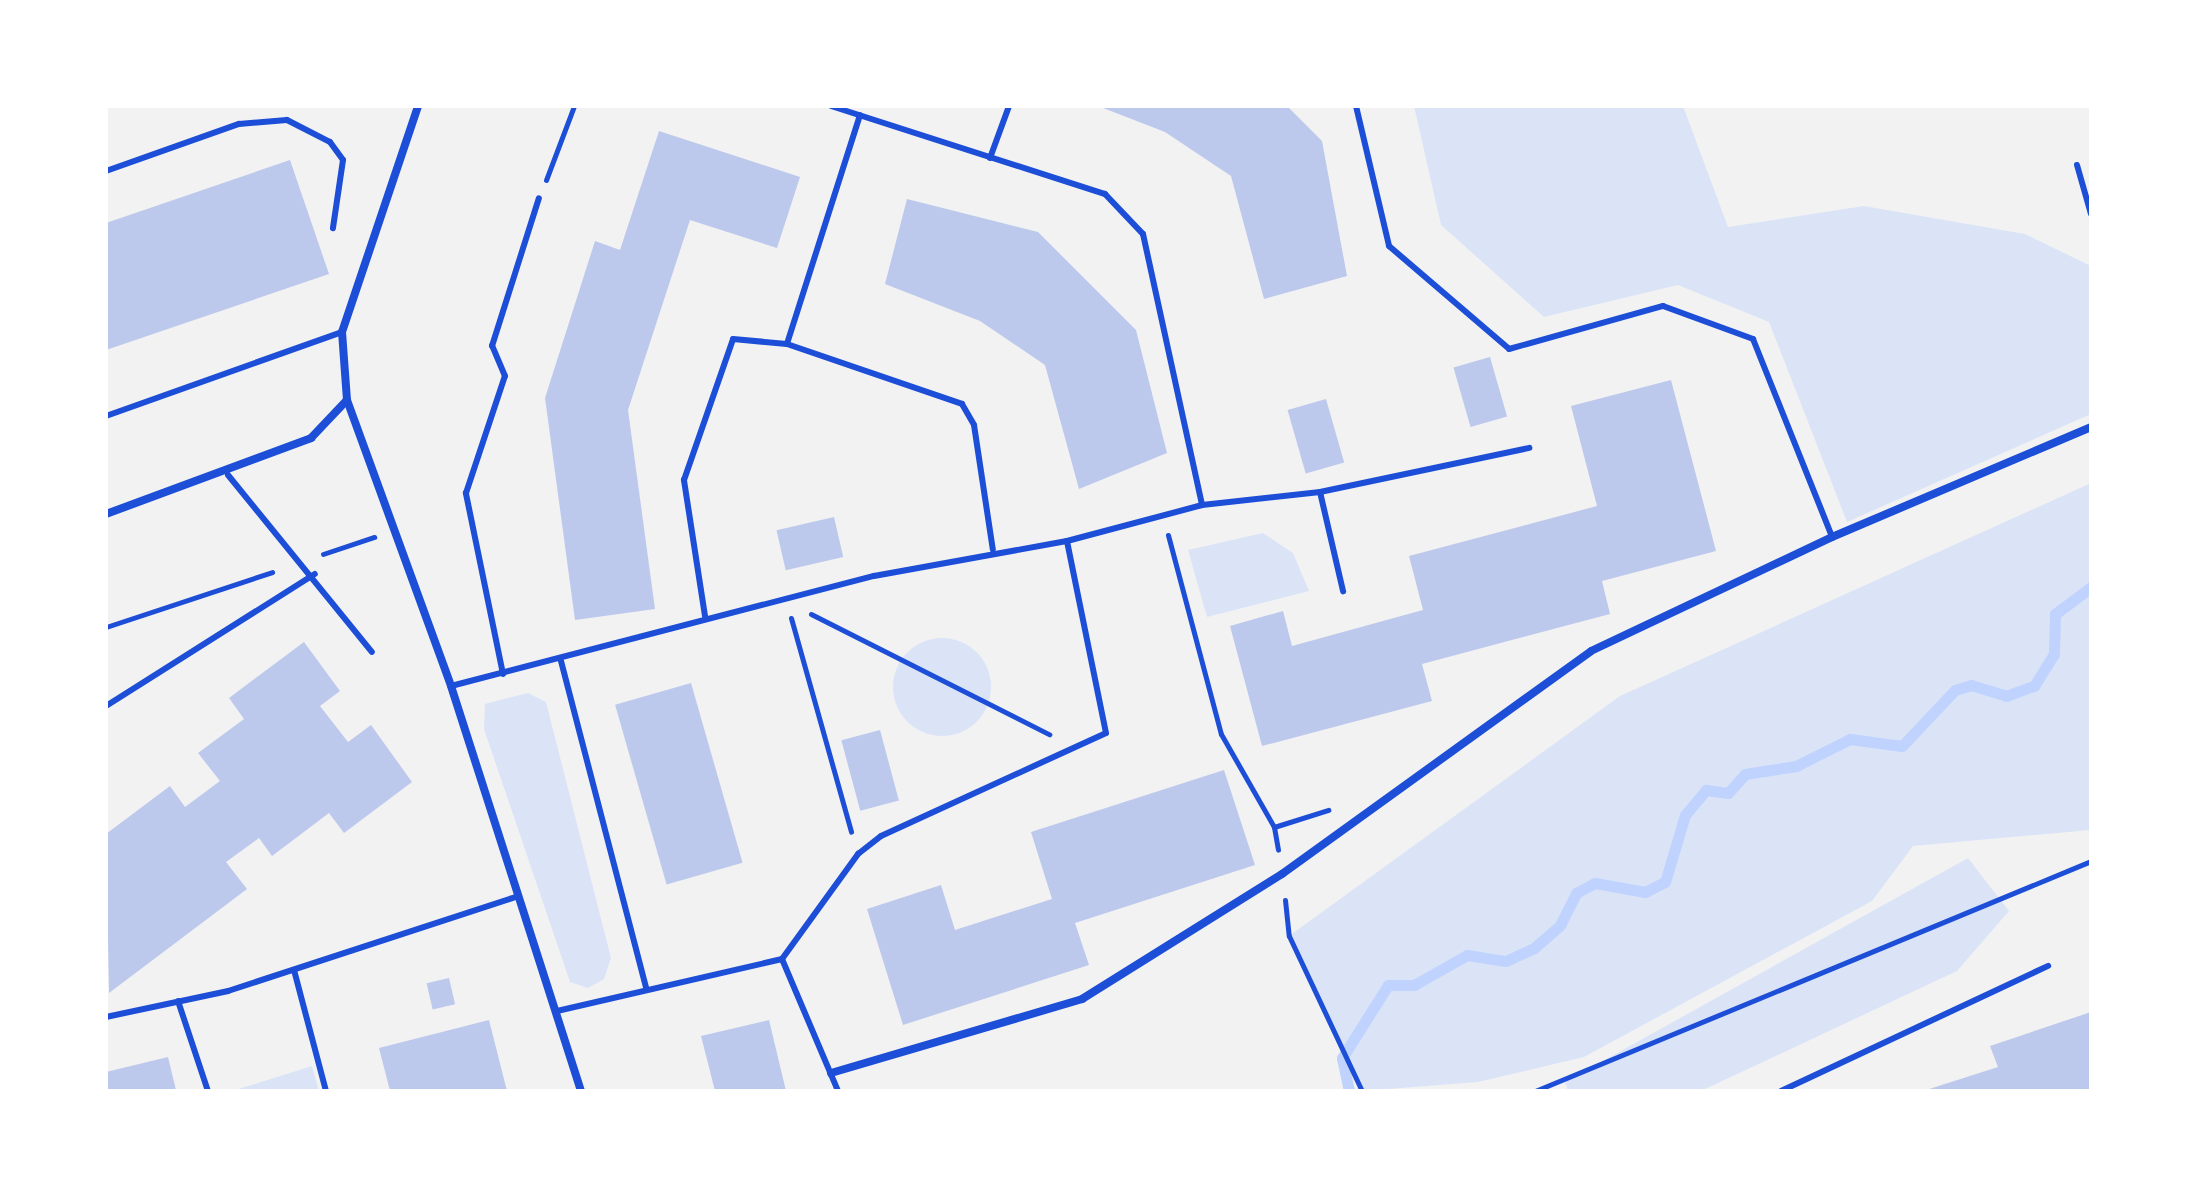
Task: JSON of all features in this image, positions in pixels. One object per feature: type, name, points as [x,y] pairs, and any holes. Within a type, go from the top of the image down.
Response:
[{"type":"street","points":[[418,106],[342,332],[347,400],[391,531],[451,686],[581,1091]]},
{"type":"street","points":[[106,514],[228,475],[311,438],[347,400]]},
{"type":"street","points":[[831,1073],[1082,999],[1282,874],[1591,651],[1832,537],[2091,427]]},
{"type":"lane","points":[[831,106],[1105,194],[1143,234],[1202,505]]},
{"type":"lane","points":[[990,158],[1009,106]]},
{"type":"lane","points":[[1356,106],[1389,246],[1509,349],[1663,306],[1753,339],[1832,537]]},
{"type":"lane","points":[[787,344],[860,115]]},
{"type":"lane","points":[[106,171],[239,124],[287,120],[330,142],[343,160],[333,228]]},
{"type":"lane","points":[[2077,165],[2091,214]]},
{"type":"lane","points":[[503,674],[466,493],[505,376],[492,346],[539,198]]},
{"type":"lane","points":[[106,416],[342,332]]},
{"type":"lane","points":[[705,616],[684,480],[733,339],[787,344],[962,404],[974,425],[993,550]]},
{"type":"lane","points":[[451,686],[561,661],[705,616],[786,602],[993,550],[1067,541],[1164,519],[1202,505],[1320,492],[1529,448]]},
{"type":"lane","points":[[228,475],[305,561],[372,652]]},
{"type":"lane","points":[[1320,492],[1343,591]]},
{"type":"lane","points":[[557,1011],[782,959],[858,854],[881,836],[1106,733],[1067,541]]},
{"type":"lane","points":[[106,706],[315,574]]},
{"type":"lane","points":[[561,661],[647,990]]},
{"type":"lane","points":[[106,1017],[294,970],[518,896]]},
{"type":"lane","points":[[782,959],[838,1091]]},
{"type":"lane","points":[[1781,1091],[2048,966]]},
{"type":"lane","points":[[294,970],[326,1091]]},
{"type":"lane","points":[[178,1001],[208,1091]]},
{"type":"path","points":[[539,198],[574,106]]},
{"type":"path","points":[[1164,519],[1221,734],[1274,827],[1332,809]]},
{"type":"path","points":[[106,627],[391,531]]},
{"type":"path","points":[[786,602],[1075,747]]},
{"type":"path","points":[[786,602],[858,854]]},
{"type":"path","points":[[1535,1091],[2091,861]]},
{"type":"path","points":[[1282,874],[1289,936],[1362,1091]]},
{"type":"shaded area","points":[[1414,106],[1683,106],[1728,227],[1864,206],[2025,234],[2091,266],[2091,414],[1847,522],[1769,322],[1678,285],[1544,317],[1441,225]]},
{"type":"shaded area","points":[[2091,483],[2091,830],[1913,846],[1872,901],[1584,1057],[1478,1082],[1362,1091],[1289,936],[1620,696]]},
{"type":"shaded area","points":[[1263,533],[1293,553],[1309,591],[1207,617],[1188,550]]},
{"type":"shaded area","points":[[942,638],[969,646],[983,660],[991,687],[983,714],[969,728],[942,736],[915,728],[901,714],[893,687],[901,660],[915,646]]},
{"type":"shaded area","points":[[528,693],[546,702],[611,958],[604,979],[588,988],[570,982],[484,729],[485,704]]},
{"type":"shaded area","points":[[1968,858],[2009,911],[1957,971],[1701,1091],[1568,1091],[1565,1082]]},
{"type":"shaded area","points":[[312,1066],[319,1091],[232,1091]]},
{"type":"building","points":[[1098,106],[1287,106],[1322,141],[1347,276],[1264,299],[1231,176],[1165,132]]},
{"type":"building","points":[[659,131],[800,177],[777,248],[690,220],[628,410],[655,609],[575,620],[545,398],[595,241],[620,250]]},
{"type":"building","points":[[290,160],[329,274],[106,350],[106,223]]},
{"type":"building","points":[[907,199],[1038,232],[1136,330],[1167,453],[1079,489],[1045,365],[980,321],[885,284]]},
{"type":"building","points":[[1490,357],[1507,417],[1471,427],[1453,367]]},
{"type":"building","points":[[1671,380],[1716,551],[1602,581],[1610,614],[1422,664],[1432,701],[1262,746],[1230,626],[1283,611],[1292,646],[1423,610],[1409,556],[1597,506],[1571,406]]},
{"type":"building","points":[[1326,399],[1344,462],[1306,473],[1288,410]]},
{"type":"building","points":[[834,517],[843,557],[786,570],[777,530]]},
{"type":"building","points":[[304,642],[340,691],[320,706],[348,742],[371,725],[412,782],[344,833],[329,813],[272,856],[259,838],[226,862],[247,889],[109,993],[106,834],[170,786],[185,807],[220,781],[198,753],[244,719],[229,698]]},
{"type":"building","points":[[691,683],[743,863],[667,885],[615,705]]},
{"type":"building","points":[[880,730],[899,801],[860,811],[841,740]]},
{"type":"building","points":[[1224,770],[1255,865],[1075,923],[1089,965],[903,1025],[867,909],[941,885],[955,930],[1052,899],[1031,832]]},
{"type":"building","points":[[449,978],[455,1004],[433,1009],[427,983]]},
{"type":"building","points":[[2091,1012],[2091,1091],[1923,1091],[1998,1067],[1990,1046]]},
{"type":"building","points":[[489,1020],[507,1091],[390,1091],[379,1048]]},
{"type":"building","points":[[769,1020],[786,1091],[715,1091],[701,1036]]},
{"type":"building","points":[[168,1057],[176,1090],[108,1091],[106,1072]]},
{"type":"waterway","points":[[1349,1091],[1342,1058],[1388,985],[1414,985],[1467,955],[1506,961],[1534,948],[1560,925],[1576,893],[1595,883],[1645,892],[1665,882],[1685,815],[1706,790],[1728,793],[1745,774],[1796,766],[1850,739],[1902,746],[1955,690],[1971,685],[2006,696],[2034,686],[2054,654],[2055,614],[2091,587]]}]
